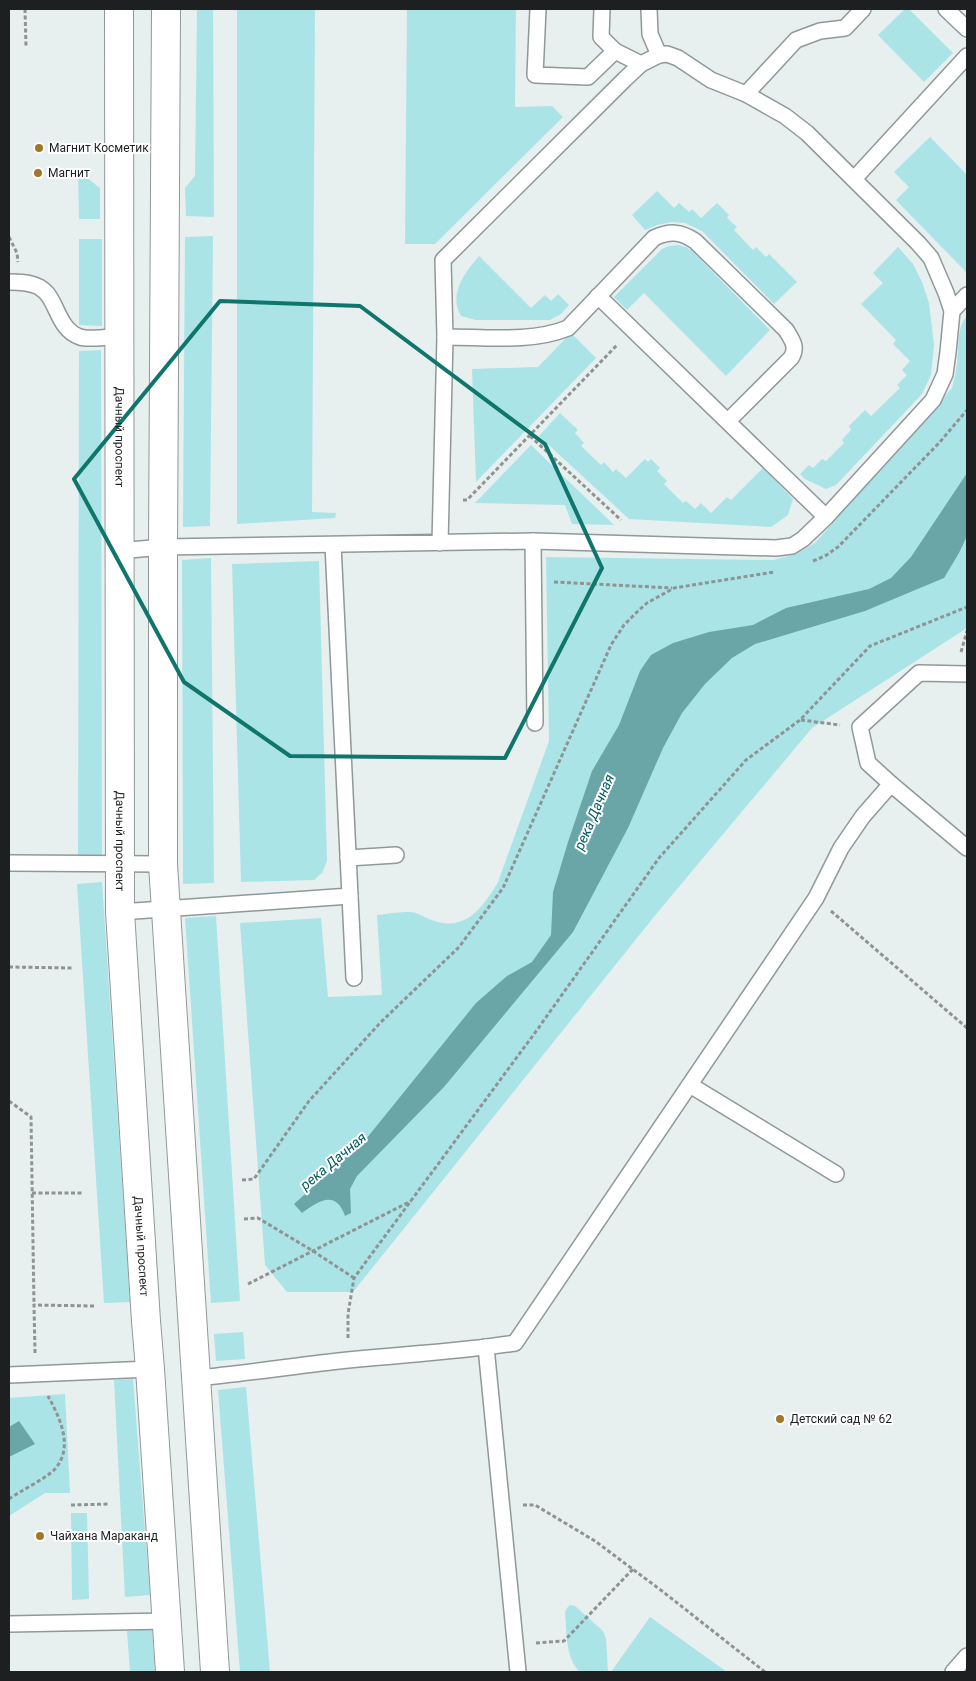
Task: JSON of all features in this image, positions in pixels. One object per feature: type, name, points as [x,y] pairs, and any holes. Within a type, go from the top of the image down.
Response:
[{"type":"main road","name":"Дачный проспект","points":[[119,9],[118,551],[120,912],[170,1672]]},
{"type":"main road","points":[[166,9],[162,547],[163,864],[215,1672]]},
{"type":"lane","points":[[538,9],[535,75],[588,77],[615,51]]},
{"type":"lane","points":[[602,9],[601,37],[615,51],[641,64]]},
{"type":"lane","points":[[649,9],[650,34],[659,55]]},
{"type":"lane","points":[[746,94],[796,40],[820,32],[845,28],[864,9]]},
{"type":"lane","points":[[946,9],[967,29]]},
{"type":"lane","points":[[118,551],[162,547],[333,545],[440,543],[533,541],[776,548],[792,546],[803,539],[826,517],[933,400],[945,374],[952,311],[931,258],[854,179],[807,134],[785,116],[746,94],[711,80],[678,58],[667,54],[659,55],[641,64],[443,260],[445,337],[440,543]]},
{"type":"lane","points":[[854,179],[967,56]]},
{"type":"lane","points":[[445,337],[537,337],[568,328],[654,238],[674,232],[685,234],[695,241],[786,330],[795,346],[791,358],[728,421]]},
{"type":"lane","points":[[9,282],[21,282],[40,287],[51,300],[58,316],[68,330],[80,338],[118,336]]},
{"type":"lane","points":[[952,311],[967,295]]},
{"type":"lane","points":[[598,296],[826,517]]},
{"type":"lane","points":[[533,541],[535,724]]},
{"type":"lane","points":[[333,545],[354,978]]},
{"type":"lane","points":[[967,674],[919,673],[860,727],[868,762],[891,784],[967,848]]},
{"type":"lane","points":[[197,1378],[486,1347],[515,1342],[816,898],[841,848],[864,816],[891,784]]},
{"type":"lane","points":[[348,858],[396,854]]},
{"type":"lane","points":[[9,863],[163,864]]},
{"type":"lane","points":[[120,912],[350,896]]},
{"type":"lane","points":[[690,1085],[836,1174]]},
{"type":"lane","points":[[486,1347],[518,1672]]},
{"type":"lane","points":[[9,1375],[150,1369]]},
{"type":"lane","points":[[9,1624],[167,1621]]},
{"type":"lane","points":[[953,1672],[967,1656]]},
{"type":"path","points":[[25,9],[26,47]]},
{"type":"path","points":[[806,564],[825,556],[838,546],[939,443],[967,410]]},
{"type":"path","points":[[530,436],[626,525]]},
{"type":"path","points":[[533,582],[674,588],[780,571]]},
{"type":"path","points":[[242,1180],[254,1179],[309,1101],[380,1023],[459,948],[503,888],[617,634],[647,604],[674,588]]},
{"type":"path","points":[[350,1361],[347,1323],[354,1278],[537,1030],[659,858],[746,760],[800,720],[870,646],[967,607]]},
{"type":"path","points":[[800,720],[860,727]]},
{"type":"path","points":[[816,898],[967,1028]]},
{"type":"path","points":[[9,967],[72,968]]},
{"type":"path","points":[[9,1102],[31,1117],[35,1373],[56,1411],[65,1436],[63,1457],[54,1470],[9,1499]]},
{"type":"path","points":[[32,1193],[84,1193]]},
{"type":"path","points":[[248,1284],[412,1200]]},
{"type":"path","points":[[244,1219],[258,1218],[354,1278]]},
{"type":"path","points":[[34,1305],[94,1306]]},
{"type":"path","points":[[71,1505],[109,1504]]},
{"type":"path","points":[[502,1506],[535,1505],[595,1541],[765,1672]]},
{"type":"path","points":[[516,1644],[564,1641],[633,1569]]},
{"type":"highlighted area","points":[[220,301],[360,306],[545,444],[602,568],[505,758],[290,756],[184,682],[74,479]]},
{"type":"shaded area","points":[[197,9],[213,9],[214,217],[186,216],[185,188],[195,176]]},
{"type":"shaded area","points":[[237,9],[315,9],[312,512],[336,513],[335,518],[237,524]]},
{"type":"shaded area","points":[[407,9],[516,9],[515,107],[552,106],[563,117],[435,244],[405,244]]},
{"type":"shaded area","points":[[905,9],[909,9],[953,53],[924,82],[878,35]]},
{"type":"shaded area","points":[[930,137],[967,175],[967,273],[896,200],[909,187],[894,172]]},
{"type":"shaded area","points":[[78,171],[100,188],[100,219],[79,219]]},
{"type":"shaded area","points":[[657,191],[674,208],[679,203],[689,212],[692,209],[701,218],[717,203],[729,215],[727,218],[737,227],[734,230],[753,250],[756,247],[766,257],[769,254],[797,282],[774,304],[702,231],[685,223],[672,222],[645,230],[632,215]]},
{"type":"shaded area","points":[[213,236],[210,526],[183,527],[185,237]]},
{"type":"shaded area","points":[[79,239],[102,239],[102,326],[79,325]]},
{"type":"shaded area","points":[[678,245],[686,247],[693,252],[770,330],[726,376],[644,293],[627,310],[614,297],[662,249]]},
{"type":"shaded area","points":[[898,247],[913,264],[929,303],[934,345],[931,375],[922,394],[836,485],[826,489],[805,479],[800,474],[809,465],[813,468],[822,459],[826,461],[844,443],[842,440],[851,430],[849,426],[865,410],[871,416],[900,388],[897,385],[907,375],[902,370],[910,361],[893,344],[896,340],[861,304],[883,283],[873,273]]},
{"type":"shaded area","points":[[479,256],[531,308],[545,295],[551,301],[558,294],[569,305],[561,314],[550,320],[476,320],[461,316],[457,308],[457,292],[468,269]]},
{"type":"shaded area","points":[[967,316],[967,628],[812,728],[657,913],[353,1292],[287,1292],[265,1265],[240,923],[321,918],[328,997],[382,995],[377,915],[412,912],[438,922],[458,922],[467,919],[481,906],[498,882],[549,741],[546,557],[773,560],[796,554],[815,543],[952,388],[957,364],[961,326]]},
{"type":"shaded area","points":[[571,333],[596,358],[476,482],[472,369],[538,367]]},
{"type":"shaded area","points":[[101,350],[102,855],[78,856],[79,351]]},
{"type":"shaded area","points":[[560,413],[578,430],[575,433],[584,443],[581,446],[601,465],[604,462],[613,472],[616,469],[626,478],[645,459],[648,462],[651,459],[660,468],[657,471],[667,481],[664,484],[683,503],[686,501],[695,509],[701,503],[711,513],[727,497],[731,500],[763,468],[793,499],[788,515],[771,527],[629,519],[539,436]]},
{"type":"shaded area","points":[[531,445],[614,525],[572,524],[565,505],[475,503]]},
{"type":"shaded area","points":[[211,558],[214,883],[183,884],[182,560]]},
{"type":"shaded area","points":[[319,561],[327,861],[322,873],[314,880],[241,882],[232,564]]},
{"type":"shaded area","points":[[102,882],[130,1302],[104,1303],[77,884]]},
{"type":"shaded area","points":[[216,916],[240,1301],[211,1303],[185,918]]},
{"type":"shaded area","points":[[243,1332],[245,1359],[216,1361],[214,1334]]},
{"type":"shaded area","points":[[133,1379],[150,1595],[125,1597],[114,1380]]},
{"type":"shaded area","points":[[246,1387],[270,1672],[240,1672],[218,1390]]},
{"type":"shaded area","points":[[65,1394],[70,1493],[45,1493],[9,1516],[9,1398]]},
{"type":"shaded area","points":[[71,1513],[87,1513],[89,1599],[72,1600]]},
{"type":"shaded area","points":[[570,1605],[575,1606],[603,1631],[606,1639],[608,1672],[580,1672],[575,1666],[569,1652],[565,1612]]},
{"type":"shaded area","points":[[650,1617],[727,1672],[611,1672]]},
{"type":"shaded area","points":[[152,1629],[155,1672],[130,1672],[127,1631]]},
{"type":"water","name":"река Дачная","points":[[967,473],[967,536],[944,578],[865,611],[755,644],[732,658],[705,684],[682,713],[663,748],[628,828],[573,932],[444,1087],[357,1176],[350,1189],[351,1213],[345,1216],[337,1202],[326,1200],[302,1213],[294,1204],[366,1139],[476,1003],[507,976],[532,962],[551,935],[553,892],[592,771],[619,725],[640,671],[651,655],[673,643],[709,632],[753,625],[786,608],[869,589],[891,578],[911,557]]},
{"type":"water","points":[[19,1421],[35,1444],[9,1457],[9,1427]]},
{"type":"place","name":"Магнит Косметик","points":[[39,148]]},
{"type":"place","name":"Магнит","points":[[38,173]]},
{"type":"place","name":"Детский сад № 62","points":[[780,1419]]},
{"type":"place","name":"Чайхана Мараканд","points":[[40,1536]]}]
